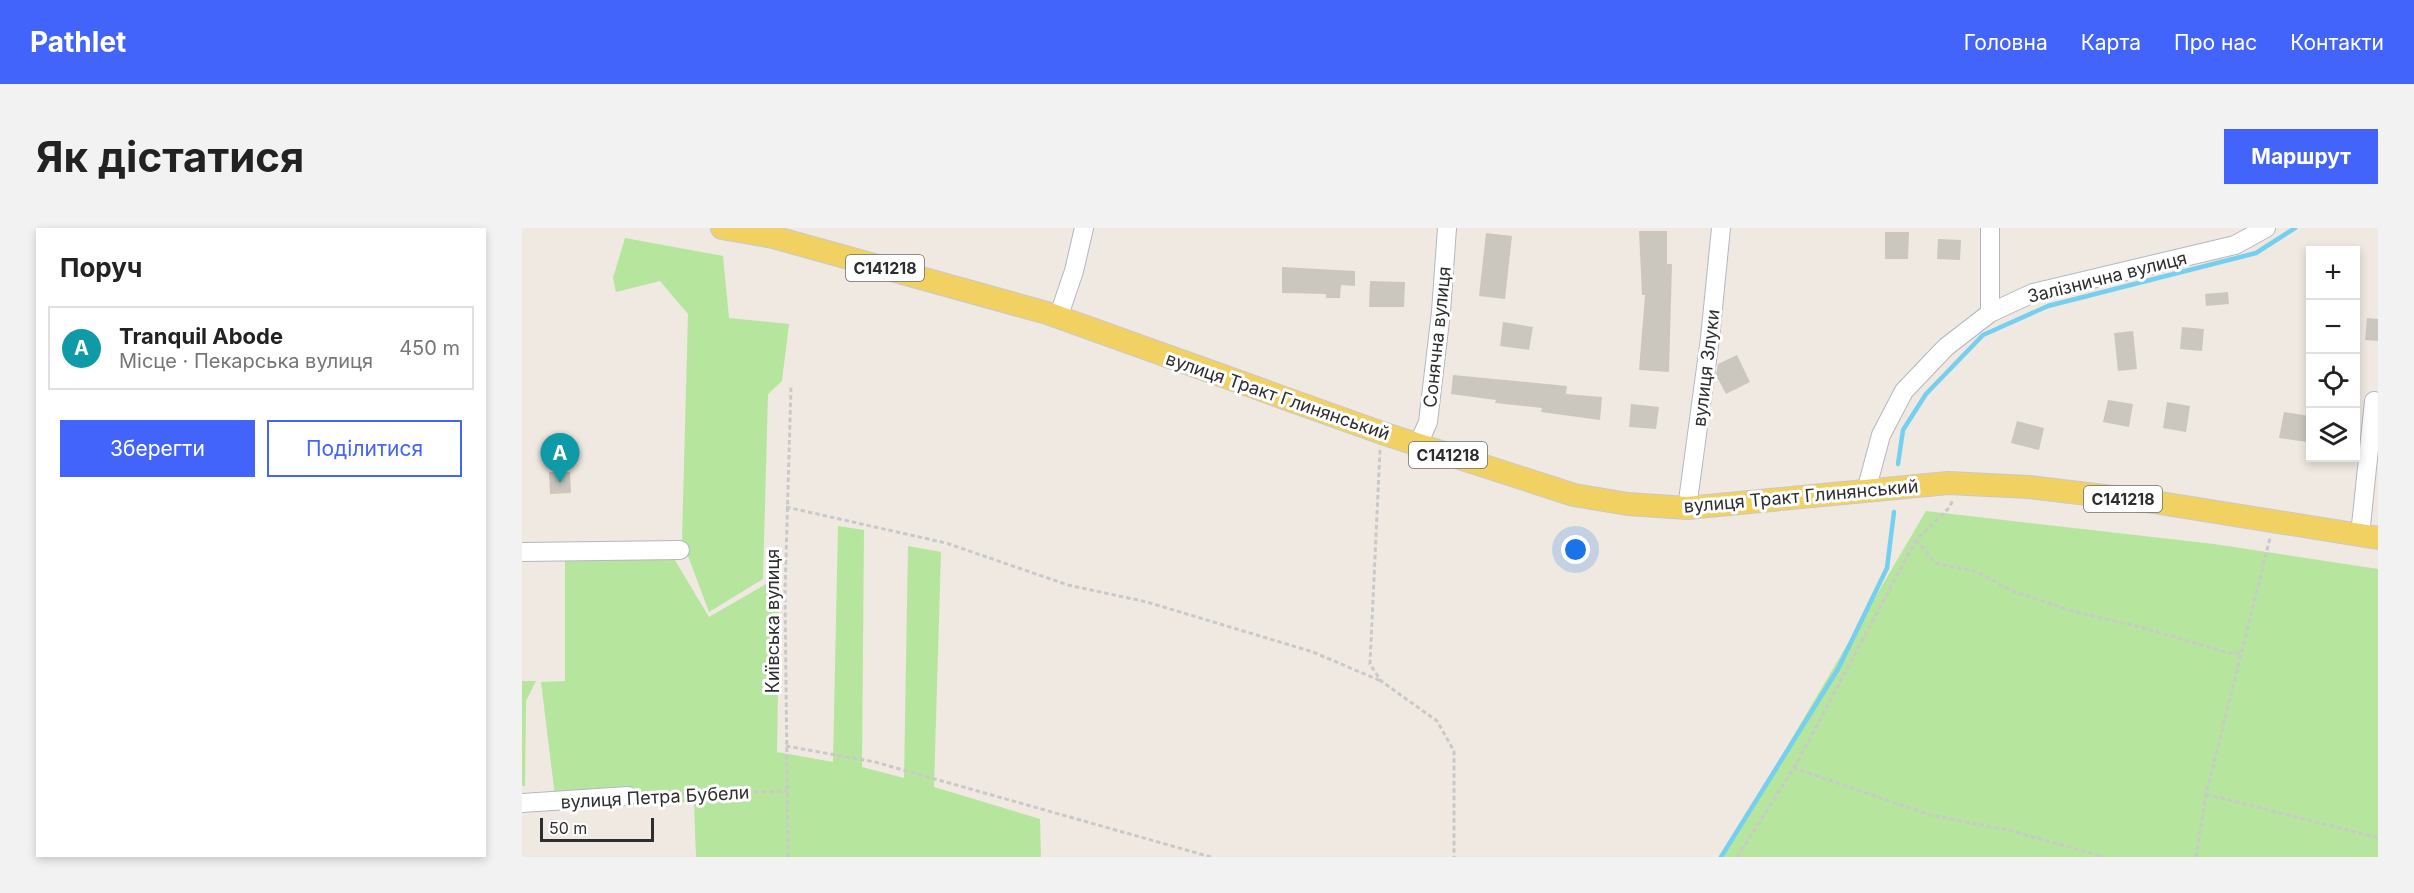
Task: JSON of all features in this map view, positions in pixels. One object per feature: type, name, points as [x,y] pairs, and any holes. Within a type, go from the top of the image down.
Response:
[{"type":"main road","name":"вулиця Тракт Глинянський","points":[[722,228],[773,237],[1058,318],[1382,433],[1574,495],[1628,504],[1687,508],[1962,484],[2041,488],[2154,502],[2369,536]]},
{"type":"street","points":[[1058,318],[1074,271],[1084,228]]},
{"type":"street","name":"Сонячна вулиця","points":[[1418,445],[1428,422],[1441,312],[1447,228]]},
{"type":"street","name":"вулиця Злуки","points":[[1687,508],[1710,338],[1720,228]]},
{"type":"street","points":[[1990,228],[1990,313]]},
{"type":"street","name":"Залізнична вулиця","points":[[1866,491],[1881,435],[1904,391],[1946,347],[1990,313],[2033,294],[2235,245],[2266,228]]},
{"type":"street","points":[[2369,536],[2374,401]]},
{"type":"street","points":[[522,552],[681,550]]},
{"type":"street","name":"вулиця Петра Бубели","points":[[522,803],[628,796]]},
{"type":"path","name":"Київська вулиця","points":[[788,857],[786,507],[791,386]]},
{"type":"path","points":[[1381,681],[1370,664],[1382,433]]},
{"type":"path","points":[[1737,857],[1794,768],[1916,540],[1949,508],[1962,484]]},
{"type":"path","points":[[786,507],[946,543],[1068,585],[1148,602],[1313,652],[1381,681],[1437,721],[1454,751],[1454,857]]},
{"type":"path","points":[[2196,857],[2206,794],[2274,522]]},
{"type":"path","points":[[1916,540],[1935,563],[1977,572],[2010,591],[2072,611],[2229,652],[2241,653]]},
{"type":"path","points":[[786,746],[875,762],[1211,857]]},
{"type":"path","points":[[1794,768],[1930,815],[2008,830],[2105,857]]},
{"type":"path","name":"вулиця Петра Бубели","points":[[628,796],[787,791]]},
{"type":"path","points":[[2206,794],[2378,838]]},
{"type":"green space","points":[[625,238],[723,256],[729,318],[789,324],[782,381],[768,394],[763,579],[709,612],[682,540],[688,314],[660,281],[616,292],[613,278]]},
{"type":"green space","points":[[1926,511],[2214,544],[2378,569],[2378,857],[1722,857]]},
{"type":"green space","points":[[838,526],[864,530],[862,767],[904,778],[908,546],[941,552],[934,787],[1040,819],[1041,857],[696,857],[694,803],[555,796],[541,682],[565,681],[565,559],[673,557],[709,617],[780,576],[777,752],[833,762]]},
{"type":"green space","points":[[522,681],[536,681],[526,701],[525,786],[522,786]]},
{"type":"building","points":[[1639,231],[1667,231],[1667,264],[1672,264],[1669,372],[1639,370],[1645,295],[1642,295]]},
{"type":"building","points":[[1885,232],[1909,232],[1908,259],[1885,259]]},
{"type":"building","points":[[1486,233],[1512,236],[1505,299],[1479,296]]},
{"type":"building","points":[[1938,239],[1961,240],[1960,260],[1937,259]]},
{"type":"building","points":[[1282,267],[1355,271],[1355,286],[1341,285],[1340,298],[1326,298],[1326,294],[1282,293]]},
{"type":"building","points":[[1370,281],[1405,282],[1404,307],[1369,307]]},
{"type":"building","points":[[2228,292],[2229,304],[2206,306],[2205,294]]},
{"type":"building","points":[[2367,318],[2378,319],[2378,341],[2365,340]]},
{"type":"building","points":[[1503,322],[1533,327],[1529,350],[1500,346]]},
{"type":"building","points":[[2182,327],[2204,329],[2202,351],[2180,349]]},
{"type":"building","points":[[2133,331],[2137,369],[2118,371],[2114,333]]},
{"type":"building","points":[[1737,355],[1750,382],[1726,394],[1716,375],[1718,364]]},
{"type":"building","points":[[1453,375],[1567,386],[1566,394],[1602,397],[1600,420],[1541,412],[1542,408],[1495,403],[1496,400],[1451,394]]},
{"type":"building","points":[[2108,400],[2133,404],[2129,427],[2103,422]]},
{"type":"building","points":[[2167,402],[2190,406],[2186,432],[2163,428]]},
{"type":"building","points":[[1631,404],[1659,407],[1656,429],[1629,427]]},
{"type":"building","points":[[2284,412],[2306,415],[2306,442],[2279,438]]},
{"type":"building","points":[[2017,421],[2044,428],[2039,450],[2011,443]]},
{"type":"building","points":[[549,472],[570,472],[571,493],[550,494]]},
{"type":"waterway","points":[[1898,464],[1903,430],[1926,394],[1983,335],[2048,306],[2256,253],[2295,228]]},
{"type":"waterway","points":[[1721,857],[1838,669],[1887,568],[1894,512]]},
{"type":"place","name":"Tranquil Abode","points":[[560,483]]}]
